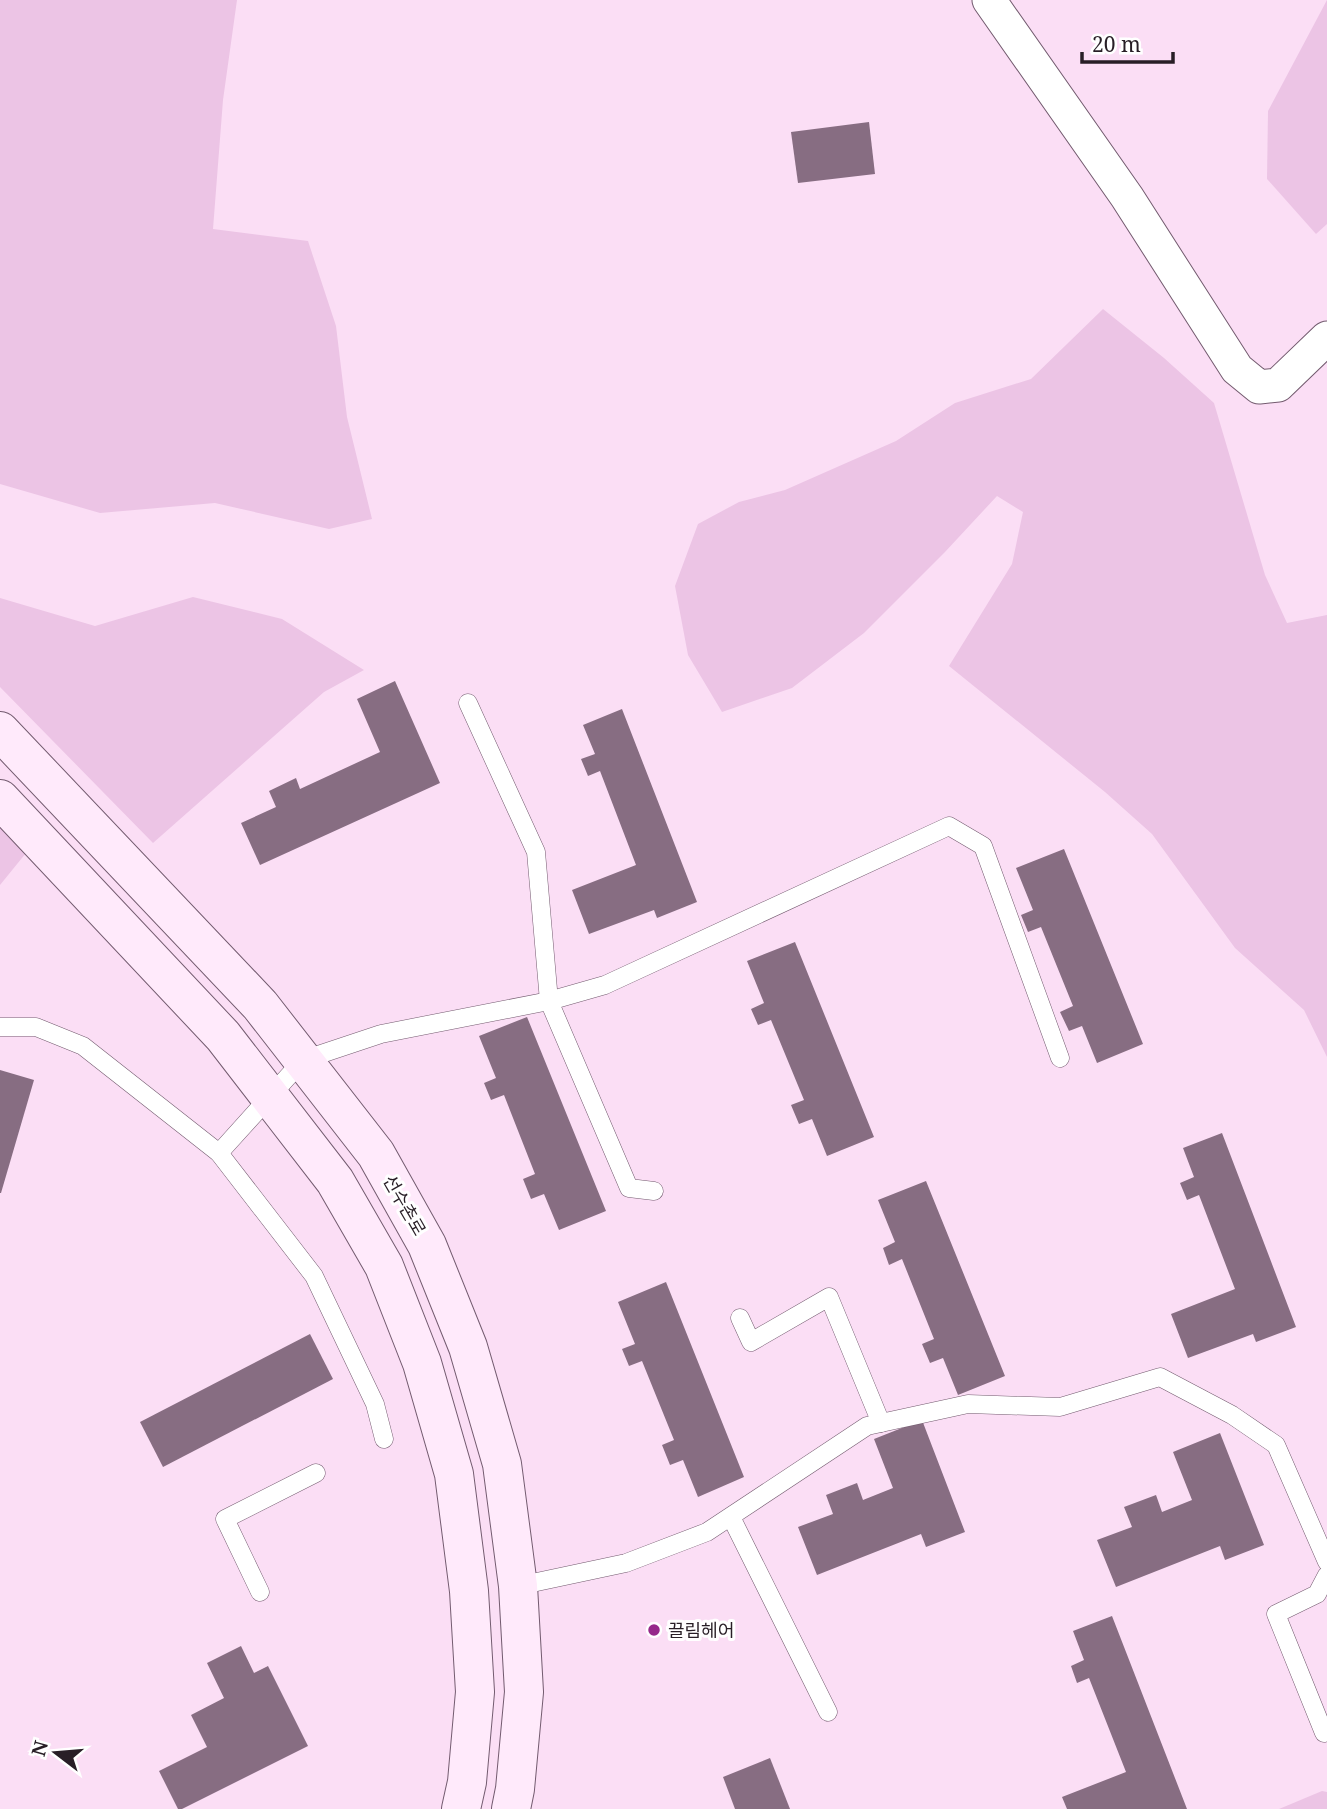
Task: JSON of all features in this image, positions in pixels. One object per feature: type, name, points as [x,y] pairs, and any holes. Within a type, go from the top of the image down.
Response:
[{"type":"street","points":[[989,0],[1127,197],[1237,369],[1259,387],[1278,386],[1327,338]]},
{"type":"street","name":"선수촌로","points":[[0,731],[260,1004],[376,1154],[427,1245],[468,1347],[502,1464],[518,1586],[524,1692],[511,1809]]},
{"type":"street","points":[[0,799],[223,1037],[335,1181],[388,1278],[422,1363],[454,1474],[469,1591],[475,1692],[467,1782],[461,1809]]},
{"type":"street","points":[[469,1591],[518,1586]]},
{"type":"lane","points":[[468,703],[536,852],[549,1001],[629,1188],[654,1191]]},
{"type":"lane","points":[[219,1153],[303,1060],[381,1034],[549,1001],[605,985],[949,826],[983,846],[1060,1058]]},
{"type":"lane","points":[[0,1027],[36,1027],[83,1046],[219,1153],[314,1276],[375,1404],[384,1439]]},
{"type":"lane","points":[[740,1318],[751,1342],[829,1297],[881,1423]]},
{"type":"lane","points":[[518,1586],[626,1563],[707,1532],[867,1426],[968,1404],[1060,1407],[1160,1377],[1232,1415],[1276,1445],[1327,1562]]},
{"type":"lane","points":[[260,1592],[225,1519],[316,1473]]},
{"type":"lane","points":[[730,1517],[828,1712]]},
{"type":"lane","points":[[1324,1733],[1276,1614],[1317,1594],[1327,1575]]},
{"type":"shaded area","points":[[0,0],[237,0],[223,100],[213,229],[308,241],[336,326],[347,417],[372,519],[329,529],[215,503],[100,513],[0,484]]},
{"type":"shaded area","points":[[1327,0],[1327,224],[1316,234],[1267,179],[1268,111]]},
{"type":"shaded area","points":[[1103,309],[1214,403],[1265,575],[1287,623],[1327,615],[1327,1057],[1304,1010],[1235,948],[1152,834],[1105,792],[949,666],[1012,564],[1023,512],[997,496],[864,633],[792,688],[722,712],[688,655],[675,586],[698,524],[739,502],[785,490],[896,441],[955,403],[1031,379]]},
{"type":"shaded area","points":[[193,597],[282,619],[364,670],[324,692],[153,843],[0,687],[0,598],[95,626]]},
{"type":"shaded area","points":[[0,827],[26,853],[0,885]]},
{"type":"shaded area","points":[[1322,1791],[1327,1792],[1327,1809],[1279,1809]]},
{"type":"building","points":[[869,122],[875,174],[798,183],[791,132]]},
{"type":"building","points":[[395,681],[440,783],[260,865],[241,823],[276,807],[269,791],[296,778],[300,789],[380,752],[357,699]]},
{"type":"building","points":[[622,709],[697,902],[657,918],[654,910],[589,934],[572,890],[636,865],[600,771],[588,776],[581,759],[595,754],[583,725]]},
{"type":"building","points":[[1064,849],[1143,1044],[1097,1063],[1082,1026],[1069,1031],[1060,1012],[1073,1006],[1041,927],[1028,932],[1021,915],[1033,910],[1016,868]]},
{"type":"building","points":[[795,942],[874,1137],[827,1156],[812,1119],[799,1124],[791,1105],[804,1100],[771,1020],[758,1025],[751,1009],[764,1003],[747,961]]},
{"type":"building","points":[[527,1017],[606,1211],[559,1230],[544,1194],[531,1199],[523,1179],[535,1174],[504,1095],[491,1100],[484,1083],[496,1078],[479,1036]]},
{"type":"building","points":[[0,1070],[34,1080],[1,1193],[0,1193]]},
{"type":"building","points":[[1222,1133],[1296,1327],[1256,1342],[1253,1334],[1188,1358],[1171,1314],[1235,1289],[1199,1195],[1187,1200],[1180,1183],[1194,1177],[1183,1148]]},
{"type":"building","points":[[926,1181],[1005,1376],[958,1395],[943,1358],[930,1363],[922,1344],[934,1339],[902,1259],[889,1265],[883,1248],[895,1242],[878,1200]]},
{"type":"building","points":[[666,1282],[744,1477],[698,1497],[683,1460],[670,1465],[662,1445],[674,1440],[642,1361],[629,1366],[622,1349],[635,1344],[618,1302]]},
{"type":"building","points":[[310,1334],[333,1379],[163,1467],[140,1422]]},
{"type":"building","points":[[922,1420],[965,1532],[926,1547],[921,1534],[817,1575],[798,1527],[833,1514],[826,1495],[857,1483],[863,1500],[893,1488],[874,1439]]},
{"type":"building","points":[[1220,1433],[1264,1545],[1225,1560],[1220,1546],[1116,1587],[1097,1540],[1132,1527],[1124,1507],[1156,1495],[1162,1512],[1192,1500],[1173,1452]]},
{"type":"building","points":[[1112,1616],[1187,1809],[1067,1809],[1062,1797],[1126,1772],[1089,1678],[1077,1683],[1071,1666],[1084,1660],[1073,1631]]},
{"type":"building","points":[[241,1646],[254,1673],[268,1666],[308,1746],[178,1809],[159,1771],[207,1747],[191,1715],[224,1698],[207,1663]]},
{"type":"building","points":[[770,1758],[790,1809],[735,1809],[723,1777]]},
{"type":"place","name":"끌림헤어","points":[[654,1630]]}]
